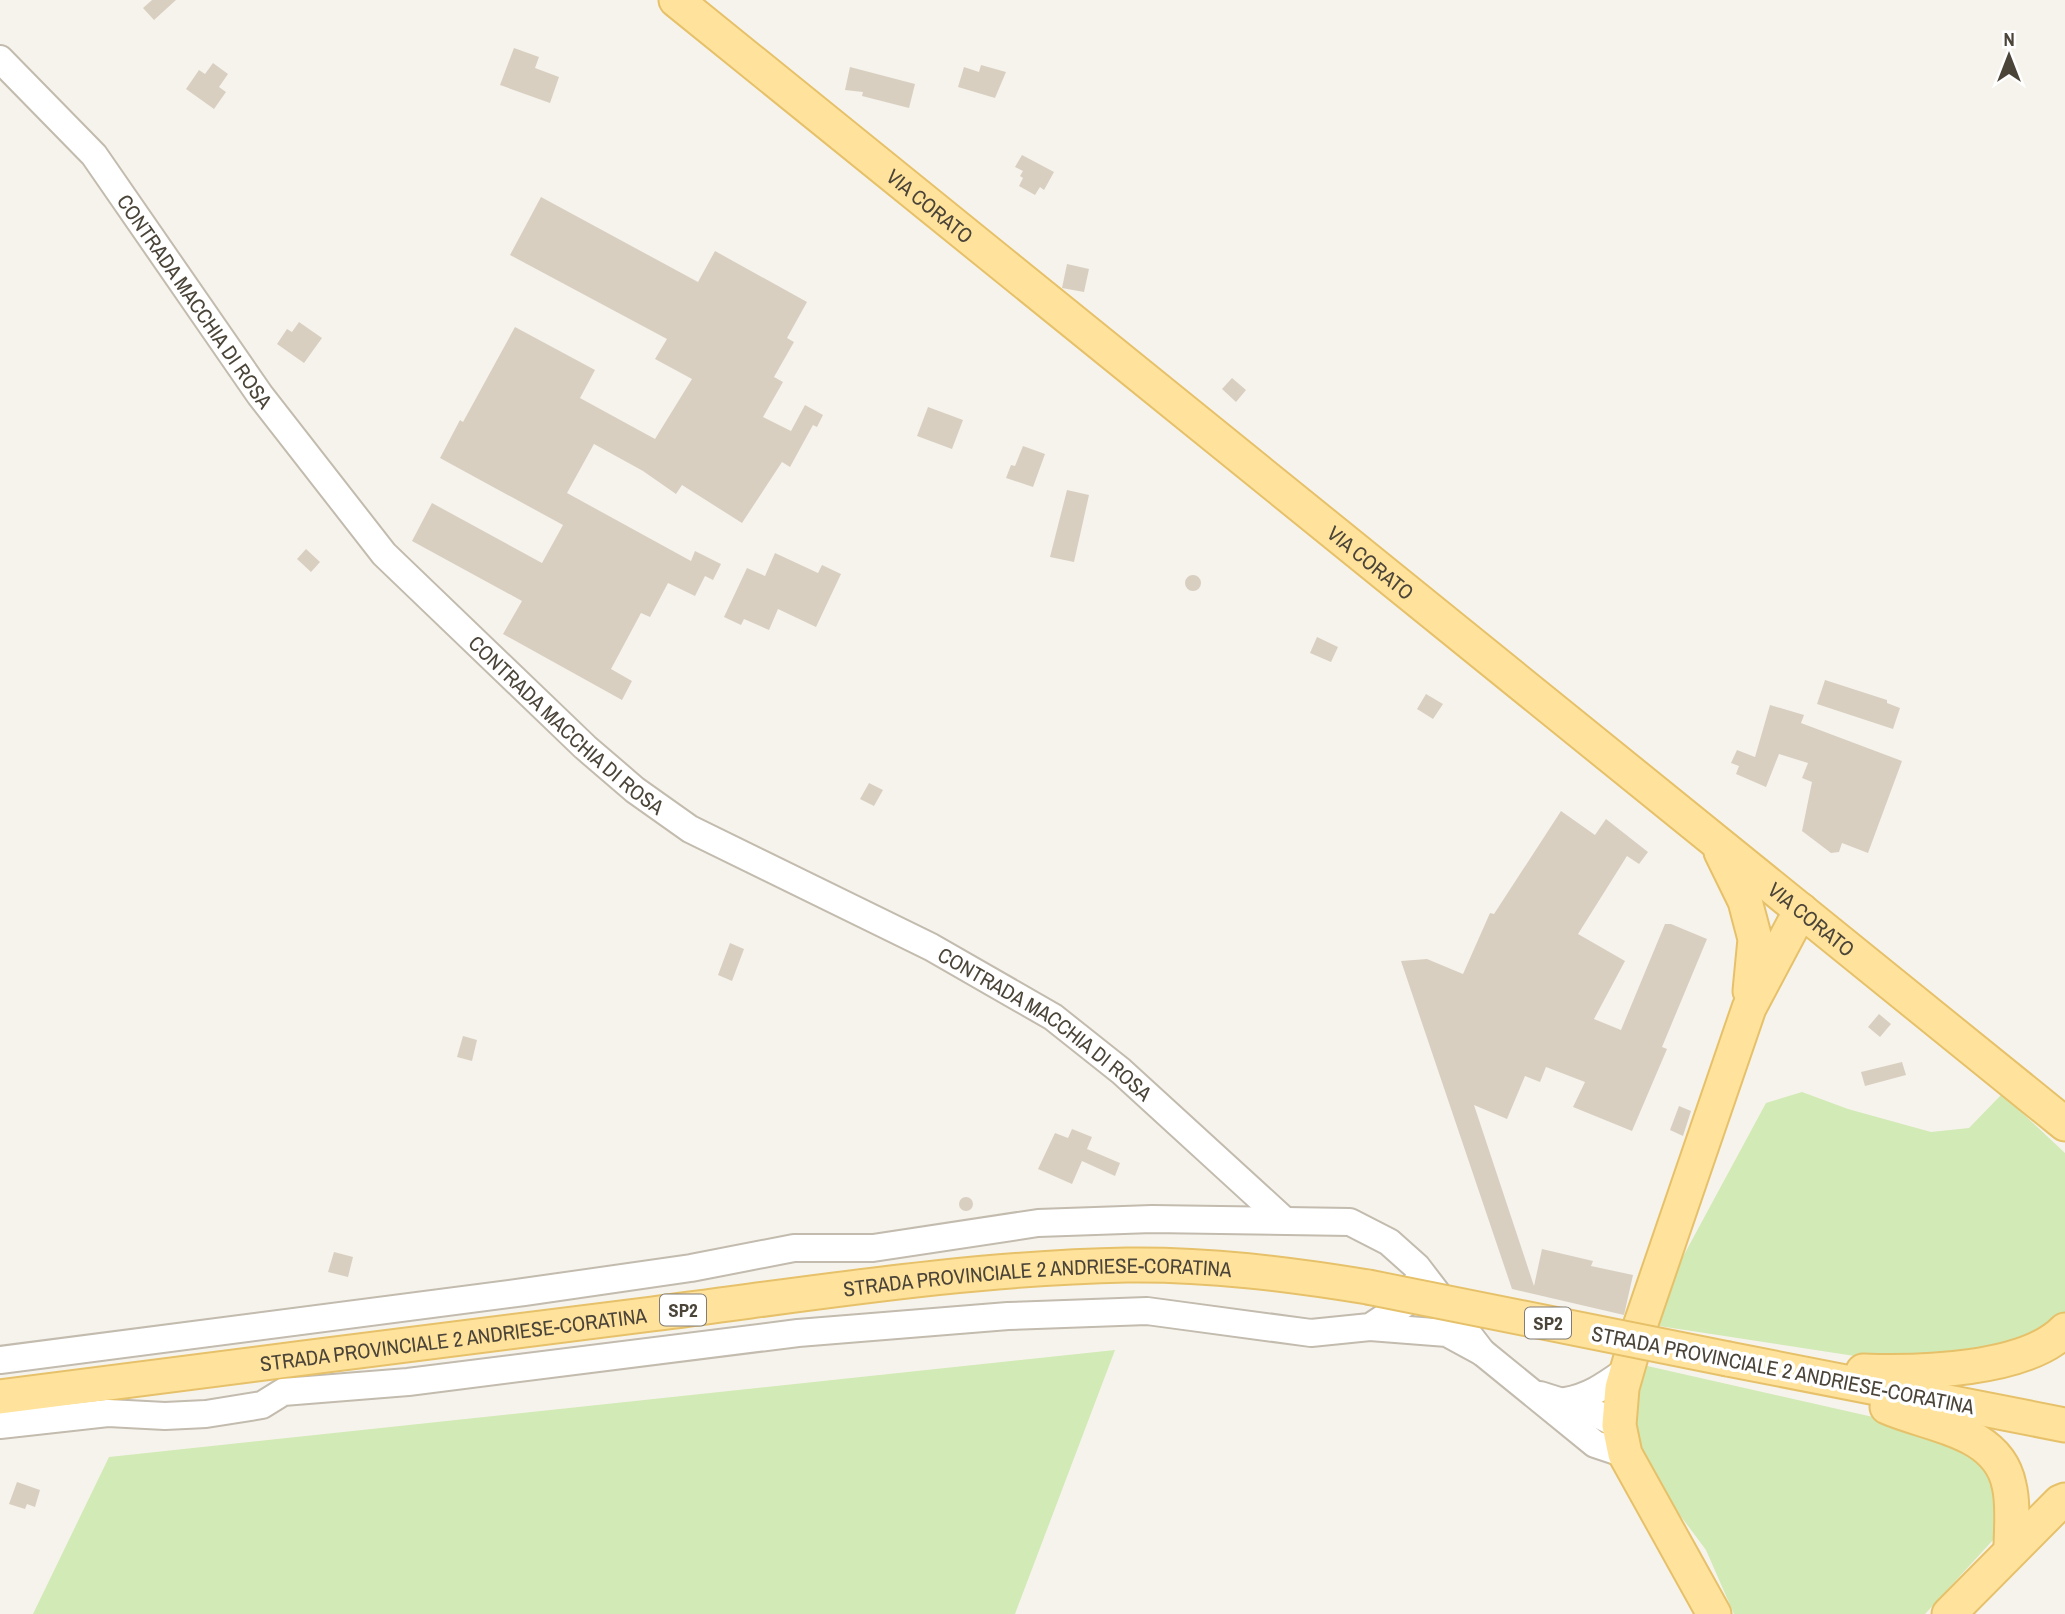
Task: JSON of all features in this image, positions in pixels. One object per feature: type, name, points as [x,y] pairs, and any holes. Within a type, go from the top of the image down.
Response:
[{"type":"main road","name":"VIA CORATO","points":[[676,0],[2065,1124]]},
{"type":"main road","points":[[1715,841],[1745,901],[1755,939],[1749,1007]]},
{"type":"main road","points":[[1755,939],[1768,921],[1783,912],[1801,910]]},
{"type":"main road","points":[[1714,1614],[1622,1440],[1622,1388],[1749,1007],[1801,910]]},
{"type":"main road","name":"STRADA PROVINCIALE 2 ANDRIESE-CORATINA","points":[[0,1396],[792,1296],[1019,1270],[1130,1265],[1237,1269],[1368,1287],[2065,1425]]},
{"type":"main road","points":[[1767,1367],[1892,1372],[1988,1364],[2025,1354],[2058,1337],[2065,1330]]},
{"type":"main road","points":[[1824,1378],[1897,1411],[1964,1434],[1991,1450],[2003,1467],[2010,1485],[2011,1550]]},
{"type":"main road","points":[[1950,1614],[2011,1550],[2065,1500]]},
{"type":"street","name":"CONTRADA MACCHIA DI ROSA","points":[[0,58],[94,155],[260,395],[384,554],[585,747],[635,790],[690,829],[931,947],[1053,1017],[1122,1071],[1284,1220]]},
{"type":"street","points":[[0,1360],[524,1292],[691,1268],[794,1248],[873,1248],[1038,1223],[1152,1219],[1350,1222],[1389,1242],[1417,1267],[1482,1352]]},
{"type":"street","points":[[1370,1327],[1415,1297],[1417,1267]]},
{"type":"street","points":[[0,1425],[108,1413],[165,1416],[206,1414],[262,1405],[283,1392],[408,1382],[798,1333],[1008,1316],[1147,1311],[1311,1333],[1370,1327],[1447,1333],[1482,1352],[1595,1444],[1622,1440]]},
{"type":"street","points":[[1565,1401],[1580,1399],[1627,1370]]},
{"type":"street","points":[[1532,1392],[1591,1410],[1622,1440]]},
{"type":"green space","points":[[1802,1092],[1848,1109],[1931,1132],[1969,1128],[2002,1094],[2065,1153],[2065,1320],[2007,1354],[1920,1366],[1659,1326],[1672,1277],[1766,1103]]},
{"type":"green space","points":[[1115,1350],[1015,1614],[33,1614],[109,1457]]},
{"type":"green space","points":[[1643,1365],[1957,1436],[1995,1464],[2006,1499],[1994,1539],[1925,1614],[1734,1614],[1706,1550],[1641,1463],[1630,1413]]},
{"type":"building","points":[[152,0],[176,0],[154,20],[143,8]]},
{"type":"building","points":[[514,48],[539,57],[535,68],[559,77],[550,103],[500,85]]},
{"type":"building","points":[[213,63],[228,74],[219,87],[226,92],[214,109],[186,89],[199,70],[205,74]]},
{"type":"building","points":[[981,65],[1006,72],[995,98],[958,87],[964,67],[979,72]]},
{"type":"building","points":[[850,67],[915,84],[909,108],[862,96],[863,92],[845,90]]},
{"type":"building","points":[[1022,155],[1054,172],[1044,190],[1040,187],[1035,195],[1019,186],[1023,171],[1015,167]]},
{"type":"building","points":[[541,197],[698,282],[715,251],[807,302],[787,338],[794,342],[774,377],[783,382],[763,417],[791,431],[805,405],[823,415],[817,427],[813,425],[790,467],[782,462],[742,523],[682,485],[676,494],[643,471],[594,444],[567,493],[691,561],[695,551],[721,564],[713,580],[705,576],[695,596],[668,583],[650,617],[641,613],[611,669],[632,681],[622,700],[503,634],[522,601],[412,541],[432,503],[542,563],[563,525],[440,458],[515,327],[595,370],[580,398],[655,439],[692,379],[655,359],[667,339],[510,255]]},
{"type":"building","points":[[1067,264],[1089,269],[1084,292],[1062,288]]},
{"type":"building","points":[[299,322],[322,338],[304,363],[277,344],[287,329],[292,332]]},
{"type":"building","points":[[1232,378],[1246,390],[1236,402],[1222,389]]},
{"type":"building","points":[[928,407],[963,420],[952,449],[917,436]]},
{"type":"building","points":[[1023,446],[1045,454],[1033,487],[1006,478],[1011,465],[1015,466]]},
{"type":"building","points":[[1067,490],[1089,495],[1074,562],[1050,557]]},
{"type":"building","points":[[306,549],[320,562],[311,572],[297,559]]},
{"type":"building","points":[[775,553],[818,573],[822,565],[841,574],[816,627],[778,609],[769,630],[744,619],[741,625],[724,617],[747,568],[765,576]]},
{"type":"building","points":[[1193,575],[1199,577],[1199,589],[1193,591],[1187,589],[1185,583],[1187,577]]},
{"type":"building","points":[[1317,637],[1338,647],[1331,662],[1310,653]]},
{"type":"building","points":[[1825,680],[1887,700],[1887,703],[1900,708],[1893,729],[1817,704]]},
{"type":"building","points":[[1426,694],[1443,704],[1433,719],[1417,709]]},
{"type":"building","points":[[1770,705],[1804,715],[1801,723],[1902,761],[1868,853],[1842,843],[1839,852],[1831,853],[1802,831],[1812,782],[1802,778],[1808,763],[1779,754],[1766,787],[1736,774],[1739,766],[1731,763],[1737,750],[1755,757]]},
{"type":"building","points":[[869,783],[883,790],[874,806],[860,799]]},
{"type":"building","points":[[1561,811],[1595,835],[1606,819],[1648,852],[1639,864],[1627,856],[1578,934],[1625,961],[1594,1019],[1621,1030],[1665,924],[1707,939],[1662,1047],[1667,1049],[1632,1131],[1573,1107],[1585,1082],[1546,1067],[1540,1082],[1525,1076],[1507,1119],[1474,1105],[1534,1286],[1542,1249],[1593,1261],[1591,1266],[1633,1275],[1624,1315],[1512,1289],[1401,961],[1427,959],[1463,974],[1490,913],[1494,914]]},
{"type":"building","points":[[730,943],[744,949],[732,981],[718,975]]},
{"type":"building","points":[[1879,1014],[1891,1024],[1880,1037],[1868,1027]]},
{"type":"building","points":[[463,1036],[477,1040],[472,1061],[457,1057]]},
{"type":"building","points":[[1902,1062],[1906,1075],[1865,1086],[1861,1072]]},
{"type":"building","points":[[1679,1106],[1691,1111],[1683,1136],[1670,1130]]},
{"type":"building","points":[[1072,1129],[1092,1137],[1087,1149],[1120,1163],[1115,1176],[1082,1161],[1072,1184],[1038,1169],[1055,1133],[1068,1138]]},
{"type":"building","points":[[963,1197],[969,1197],[973,1204],[969,1211],[963,1211],[959,1207],[959,1201]]},
{"type":"building","points":[[334,1252],[353,1257],[348,1277],[328,1272]]},
{"type":"building","points":[[17,1482],[40,1490],[35,1507],[27,1504],[25,1509],[9,1504]]}]
